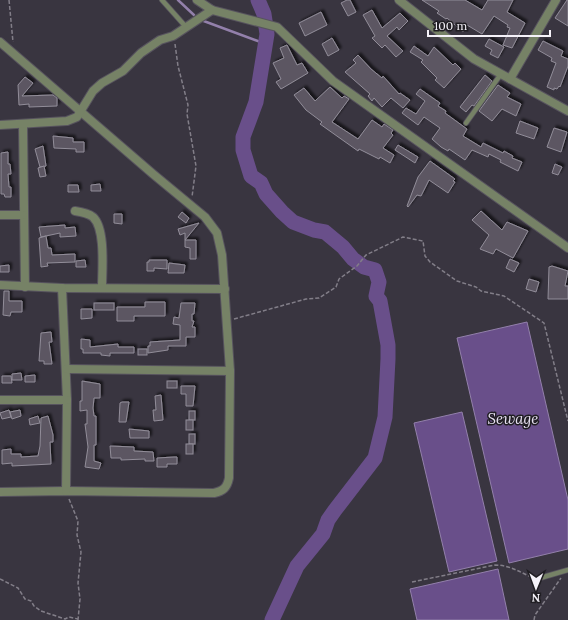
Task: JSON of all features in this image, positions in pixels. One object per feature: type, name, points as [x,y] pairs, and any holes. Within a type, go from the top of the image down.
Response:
[{"type":"street","points":[[197,0],[212,10],[257,20],[277,27],[332,81],[568,248]]},
{"type":"street","points":[[399,0],[474,59],[568,111]]},
{"type":"street","points":[[510,79],[556,0]]},
{"type":"street","points":[[0,124],[23,124],[72,120],[77,117],[93,91],[102,83],[123,70],[147,48],[160,40],[173,36],[212,10]]},
{"type":"street","points":[[0,42],[205,217],[217,233],[222,255],[230,371],[229,478],[227,486],[222,491],[214,493],[66,491],[0,492]]},
{"type":"street","points":[[23,124],[25,287]]},
{"type":"street","points":[[75,211],[88,214],[94,218],[100,229],[102,288]]},
{"type":"street","points":[[0,215],[23,215]]},
{"type":"street","points":[[0,285],[62,288],[225,289]]},
{"type":"street","points":[[62,288],[68,400],[66,491]]},
{"type":"street","points":[[67,370],[230,371]]},
{"type":"street","points":[[0,400],[68,400]]},
{"type":"lane","points":[[162,0],[186,26]]},
{"type":"lane","points":[[466,123],[501,74]]},
{"type":"lane","points":[[540,578],[567,570]]},
{"type":"path","points":[[9,0],[13,38],[11,52]]},
{"type":"path","points":[[173,36],[178,66],[188,105],[187,114],[196,166],[192,206]]},
{"type":"path","points":[[228,327],[234,319],[306,299],[319,298],[336,287],[339,279],[357,266],[366,255],[400,238],[412,238],[423,241],[425,256],[430,262],[457,281],[476,287],[481,291],[504,296],[544,324],[568,421]]},
{"type":"path","points":[[0,579],[18,588],[25,599],[31,601],[34,606],[41,611],[65,619],[69,617],[78,619],[80,599],[78,583],[81,552],[77,534],[78,522],[66,491]]},
{"type":"path","points":[[412,582],[495,565],[507,565],[514,570],[534,578],[540,578]]},
{"type":"path","points":[[534,620],[535,615],[567,570]]},
{"type":"water","name":"Sewage","points":[[527,322],[568,500],[568,549],[509,563],[457,338]]},
{"type":"water","name":"Sewage","points":[[462,412],[497,561],[449,572],[414,423]]},
{"type":"water","points":[[498,569],[509,620],[417,620],[410,589]]},
{"type":"building","points":[[350,0],[356,12],[348,16],[341,3]]},
{"type":"building","points":[[422,0],[465,0],[482,10],[488,0],[513,0],[507,12],[525,23],[512,48],[503,45],[510,28],[494,16],[482,34],[467,25],[463,32],[447,18],[446,19],[437,13],[439,11]]},
{"type":"building","points":[[568,0],[568,26],[555,18]]},
{"type":"building","points":[[372,10],[382,28],[400,13],[408,21],[399,30],[397,27],[387,36],[403,51],[396,57],[385,45],[382,48],[372,38],[375,36],[363,15]]},
{"type":"building","points":[[321,12],[327,25],[305,36],[299,23]]},
{"type":"building","points":[[332,38],[339,50],[328,56],[322,44]]},
{"type":"building","points":[[489,39],[504,47],[498,58],[490,54],[492,50],[485,46]]},
{"type":"building","points":[[543,41],[563,51],[561,56],[568,59],[568,66],[560,87],[559,86],[557,89],[554,88],[554,90],[547,87],[556,63],[551,61],[552,58],[538,50]]},
{"type":"building","points":[[287,45],[297,65],[302,63],[308,73],[281,89],[276,82],[281,79],[273,63],[284,58],[280,48]]},
{"type":"building","points":[[414,46],[428,56],[434,47],[453,65],[455,63],[461,69],[444,88],[435,80],[437,78],[421,62],[423,60],[410,52]]},
{"type":"building","points":[[358,55],[371,69],[382,78],[383,76],[399,94],[400,93],[410,100],[403,108],[391,98],[382,107],[374,98],[372,101],[368,96],[370,94],[345,72],[356,63],[353,60]]},
{"type":"building","points":[[485,75],[492,81],[474,106],[472,105],[466,112],[460,107]]},
{"type":"building","points":[[25,77],[33,83],[22,96],[53,95],[57,98],[57,106],[29,107],[29,104],[19,105],[18,85]]},
{"type":"building","points":[[498,85],[510,93],[507,97],[521,104],[516,116],[502,109],[492,121],[479,111]]},
{"type":"building","points":[[330,87],[342,98],[344,96],[349,99],[332,122],[358,139],[372,120],[382,127],[384,124],[393,130],[391,133],[393,135],[383,148],[394,155],[390,163],[380,157],[379,159],[359,149],[358,151],[320,124],[322,122],[306,110],[294,95],[304,88],[315,101]]},
{"type":"building","points":[[420,89],[440,103],[438,106],[446,111],[445,113],[467,129],[463,136],[481,147],[483,143],[503,153],[504,151],[513,156],[512,158],[522,162],[518,171],[500,162],[501,160],[489,154],[488,157],[472,150],[465,160],[449,149],[448,151],[441,147],[432,139],[440,128],[424,117],[418,125],[402,113],[406,108],[416,114],[425,101],[416,94]]},
{"type":"building","points":[[520,121],[538,128],[534,139],[516,133]]},
{"type":"building","points":[[554,128],[567,132],[561,152],[547,147]]},
{"type":"building","points":[[53,136],[73,138],[73,142],[84,142],[84,152],[76,152],[76,149],[54,148]]},
{"type":"building","points":[[398,145],[418,157],[415,163],[395,150]]},
{"type":"building","points":[[43,146],[46,166],[40,167],[35,149]]},
{"type":"building","points":[[8,152],[8,164],[10,164],[11,174],[8,174],[9,187],[11,187],[11,197],[5,197],[4,194],[1,194],[1,153]]},
{"type":"building","points":[[430,161],[455,179],[453,181],[455,182],[448,193],[429,180],[421,196],[417,195],[408,207],[407,206],[418,177]]},
{"type":"building","points":[[555,164],[562,167],[558,175],[552,173]]},
{"type":"building","points":[[44,166],[46,176],[40,177],[38,168]]},
{"type":"building","points":[[100,184],[101,191],[91,191],[91,185]]},
{"type":"building","points":[[68,185],[78,185],[79,192],[68,192]]},
{"type":"building","points":[[481,211],[502,230],[507,222],[528,231],[513,258],[496,249],[493,254],[480,249],[489,235],[472,220]]},
{"type":"building","points":[[182,212],[189,218],[186,223],[178,217]]},
{"type":"building","points":[[114,214],[122,214],[122,224],[114,223]]},
{"type":"building","points":[[199,223],[185,240],[185,233],[180,235],[178,229]]},
{"type":"building","points":[[65,225],[65,228],[75,227],[76,236],[60,237],[60,233],[41,237],[39,227]]},
{"type":"building","points":[[46,236],[48,248],[51,248],[52,255],[75,254],[75,262],[47,263],[48,266],[41,267],[39,238]]},
{"type":"building","points":[[185,240],[196,240],[196,259],[190,259],[190,248],[185,247]]},
{"type":"building","points":[[510,259],[519,263],[514,272],[506,268]]},
{"type":"building","points":[[85,260],[86,267],[76,267],[76,261]]},
{"type":"building","points":[[149,260],[167,260],[167,269],[154,268],[154,271],[147,271],[147,262],[149,262]]},
{"type":"building","points":[[169,263],[185,265],[184,273],[168,273]]},
{"type":"building","points":[[9,265],[9,272],[0,272],[0,266]]},
{"type":"building","points":[[552,266],[568,271],[565,286],[568,286],[568,299],[548,299],[549,267]]},
{"type":"building","points":[[529,279],[539,282],[536,292],[526,289]]},
{"type":"building","points":[[4,291],[9,291],[9,301],[22,301],[22,312],[11,312],[10,316],[3,315]]},
{"type":"building","points":[[145,302],[165,302],[165,316],[134,316],[134,321],[117,321],[117,307],[145,307]]},
{"type":"building","points":[[94,303],[114,303],[114,310],[94,310]]},
{"type":"building","points":[[181,303],[195,303],[194,314],[192,314],[192,321],[194,321],[192,327],[195,327],[195,337],[186,337],[186,346],[168,346],[168,350],[148,353],[148,346],[150,346],[150,342],[180,340],[180,325],[173,324],[174,317],[179,318]]},
{"type":"building","points":[[81,309],[92,309],[92,318],[81,319]]},
{"type":"building","points":[[51,332],[52,342],[49,342],[52,364],[44,364],[44,361],[39,361],[41,333]]},
{"type":"building","points":[[81,339],[90,340],[90,347],[118,344],[118,347],[134,347],[134,353],[110,353],[110,356],[101,355],[101,353],[83,353],[83,349],[81,349]]},
{"type":"building","points":[[138,349],[147,349],[147,355],[138,355]]},
{"type":"building","points":[[21,373],[22,380],[12,380],[12,374]]},
{"type":"building","points":[[35,375],[35,382],[25,382],[25,376]]},
{"type":"building","points":[[2,376],[11,376],[12,383],[2,383]]},
{"type":"building","points":[[82,381],[100,384],[100,398],[94,398],[93,408],[94,416],[96,416],[96,445],[94,445],[94,461],[101,463],[99,469],[85,467],[88,447],[85,424],[87,424],[87,410],[80,411],[80,401],[82,401]]},
{"type":"building","points":[[167,381],[177,381],[177,388],[167,388]]},
{"type":"building","points":[[181,386],[195,386],[193,406],[186,406],[186,394],[181,394]]},
{"type":"building","points":[[161,395],[163,420],[154,421],[153,410],[156,410],[155,396]]},
{"type":"building","points":[[129,402],[126,422],[119,422],[120,403]]},
{"type":"building","points":[[9,410],[11,417],[2,419],[0,413]]},
{"type":"building","points":[[20,410],[21,416],[12,419],[10,412]]},
{"type":"building","points":[[189,411],[195,411],[195,420],[189,420]]},
{"type":"building","points":[[38,416],[40,423],[30,425],[29,419]]},
{"type":"building","points":[[48,416],[53,435],[53,442],[50,442],[51,464],[12,466],[12,463],[2,464],[2,450],[11,449],[11,454],[21,454],[21,457],[38,456],[40,446],[41,418]]},
{"type":"building","points":[[186,420],[193,420],[193,430],[186,430]]},
{"type":"building","points":[[129,429],[149,431],[149,438],[130,438]]},
{"type":"building","points":[[189,434],[195,434],[195,444],[189,444]]},
{"type":"building","points":[[186,444],[193,444],[193,454],[186,454]]},
{"type":"building","points":[[110,446],[134,447],[134,451],[153,452],[154,461],[145,461],[145,459],[121,460],[121,458],[111,458]]},
{"type":"building","points":[[177,457],[177,464],[167,464],[167,467],[157,467],[157,458]]},
{"type":"waterway","points":[[178,0],[194,15]]},
{"type":"waterway","points":[[258,0],[264,14],[267,34],[256,102],[243,137],[243,150],[251,176],[261,183],[266,194],[293,222],[314,230],[325,232],[343,247],[353,259],[364,267],[375,270],[379,282],[376,296],[380,301],[388,345],[385,417],[375,458],[328,520],[323,534],[297,566],[272,620]]},
{"type":"waterway","points":[[201,20],[266,44]]}]
